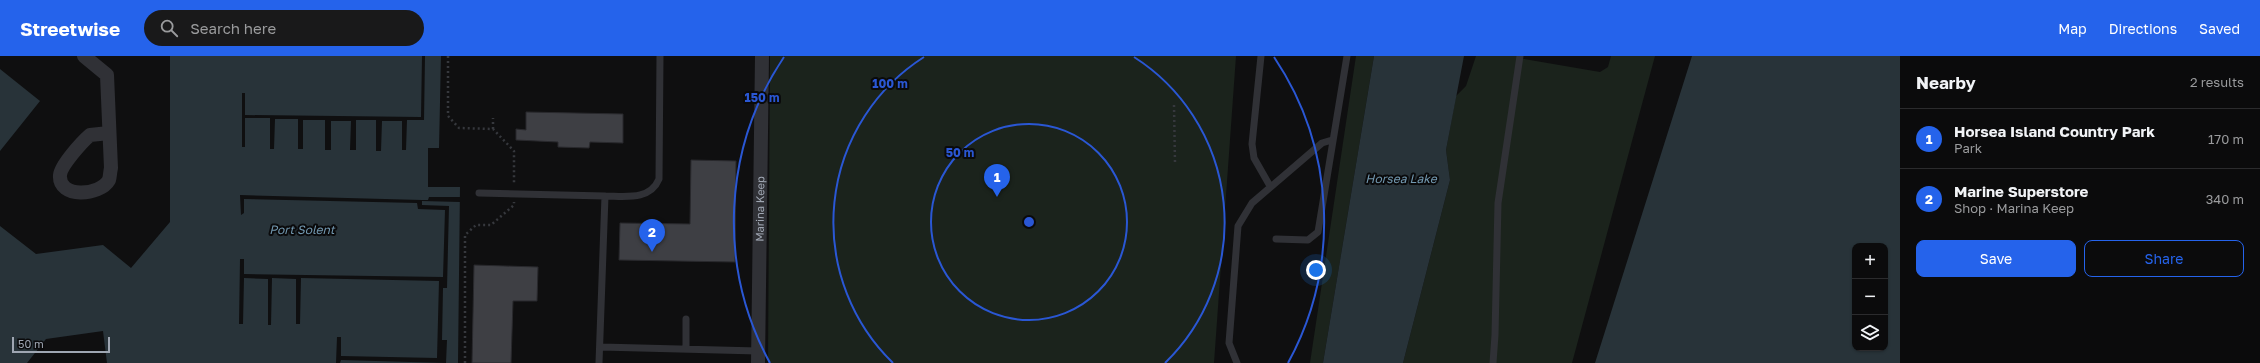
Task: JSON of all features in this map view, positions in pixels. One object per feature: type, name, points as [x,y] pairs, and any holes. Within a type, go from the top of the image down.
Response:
[{"type":"street","points":[[84,56],[99,60],[107,75],[109,133],[110,173],[106,184],[97,189],[85,192],[68,190],[64,186],[60,176],[65,165],[90,135],[109,133]]},
{"type":"street","name":"Marina Keep","points":[[758,357],[762,56]]},
{"type":"lane","points":[[479,193],[639,196],[650,191],[658,179],[660,56]]},
{"type":"lane","points":[[1261,56],[1252,144],[1254,158],[1270,186]]},
{"type":"lane","points":[[1276,239],[1308,240],[1318,232],[1322,220],[1332,140],[1347,56]]},
{"type":"lane","points":[[1493,363],[1498,203],[1520,56]]},
{"type":"lane","points":[[1237,363],[1229,343],[1238,226],[1252,203],[1270,186],[1322,142],[1332,140]]},
{"type":"lane","points":[[600,363],[605,196]]},
{"type":"lane","points":[[686,319],[686,349]]},
{"type":"lane","points":[[601,347],[686,349],[758,357]]},
{"type":"path","points":[[1174,105],[1175,163]]},
{"type":"path","points":[[493,118],[493,129]]},
{"type":"shaded area","points":[[770,56],[1236,56],[1214,363],[768,363]]},
{"type":"shaded area","points":[[1356,56],[1374,56],[1323,363],[1310,363]]},
{"type":"shaded area","points":[[1476,56],[1518,56],[1518,58],[1600,72],[1608,67],[1611,56],[1655,56],[1572,363],[1403,363],[1450,180],[1446,150],[1456,96],[1466,86]]},
{"type":"water","name":"Port Solent","points":[[170,56],[441,56],[439,148],[428,148],[428,187],[460,187],[458,363],[107,363],[103,331],[46,339],[27,363],[0,363],[0,226],[36,254],[103,245],[131,268],[170,222]]},
{"type":"water","name":"Horsea Lake","points":[[1374,56],[1464,56],[1446,150],[1450,180],[1403,363],[1323,363]]},
{"type":"water","points":[[1692,56],[1900,56],[1900,363],[1595,363]]},
{"type":"water","points":[[0,69],[40,101],[0,151]]},
{"type":"pier","points":[[422,56],[425,56],[424,120],[407,120],[406,150],[402,150],[402,121],[382,121],[381,151],[376,151],[376,120],[356,120],[356,150],[350,150],[351,121],[331,121],[331,150],[325,150],[325,120],[303,120],[303,149],[298,149],[298,119],[275,119],[274,149],[270,149],[270,118],[245,118],[245,147],[242,147],[242,93],[245,93],[245,115],[421,117]]},
{"type":"pier","points":[[240,195],[422,200],[428,200],[429,197],[460,197],[460,202],[422,201],[422,205],[449,206],[447,288],[443,288],[442,340],[447,340],[446,363],[341,360],[340,363],[336,363],[337,337],[341,337],[341,356],[437,358],[439,281],[301,278],[300,324],[296,324],[296,279],[272,278],[271,325],[268,325],[268,279],[244,278],[243,324],[239,324],[240,259],[244,259],[244,274],[443,277],[445,210],[418,209],[417,203],[244,199],[244,213],[241,215]]},
{"type":"building","points":[[526,112],[623,114],[623,143],[590,142],[589,148],[558,147],[558,142],[516,140],[516,129],[526,130]]},
{"type":"building","points":[[691,160],[736,161],[735,262],[619,260],[620,223],[690,224]]},
{"type":"building","points":[[474,265],[538,267],[537,301],[513,301],[511,363],[472,363]]},
{"type":"place","name":"Horsea Island Country Park","points":[[997,197]]},
{"type":"place","name":"Marine Superstore","points":[[652,252]]}]
